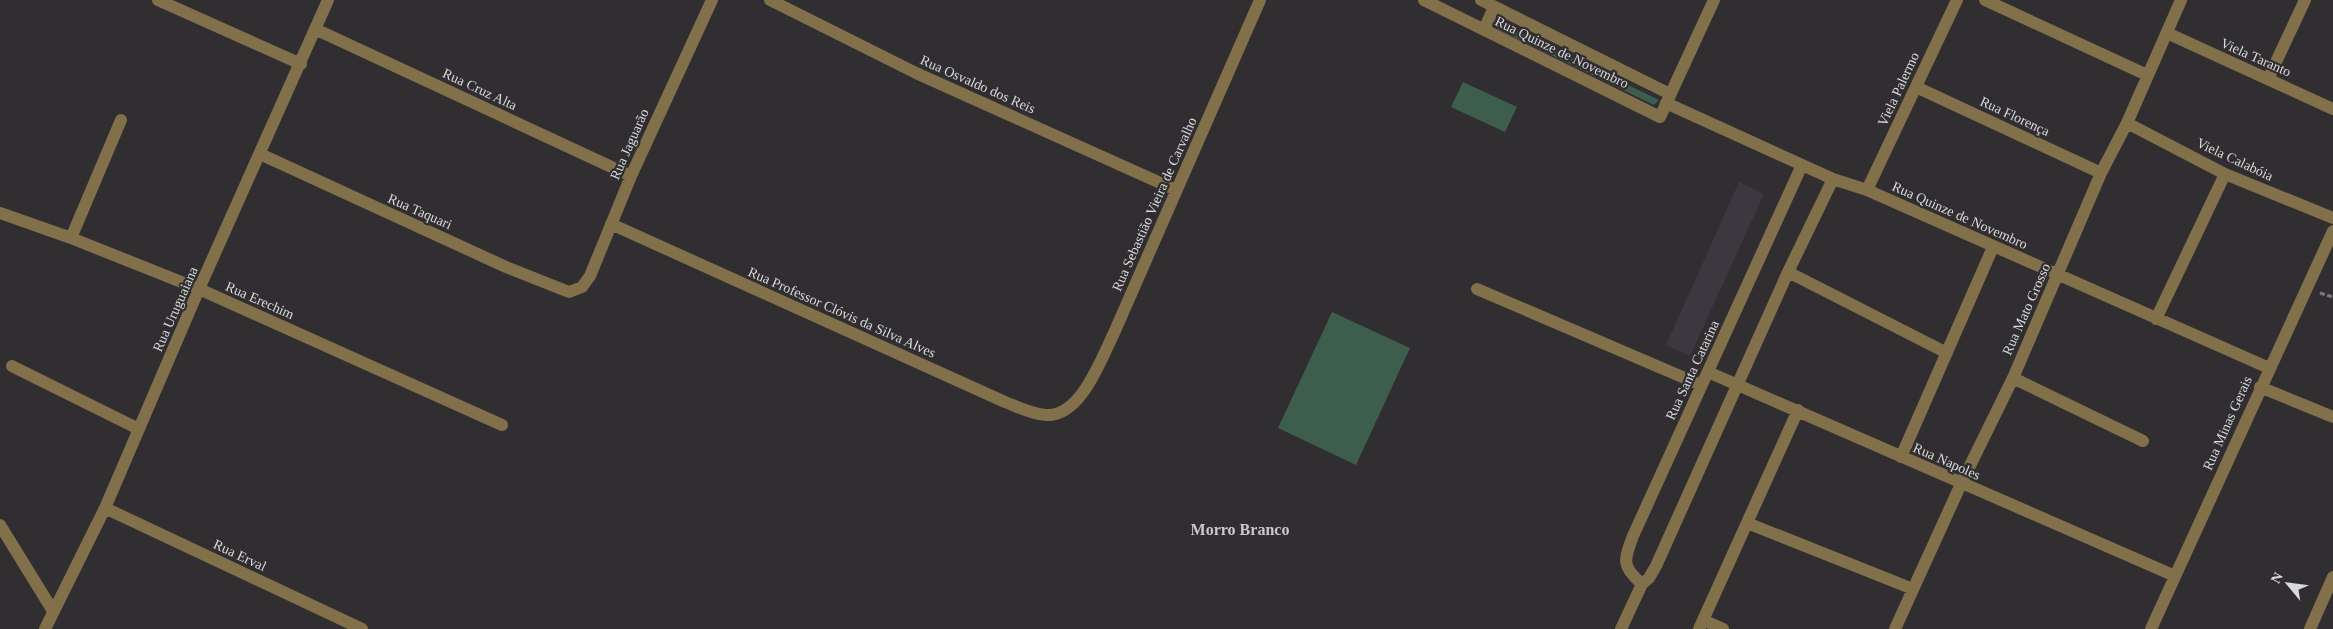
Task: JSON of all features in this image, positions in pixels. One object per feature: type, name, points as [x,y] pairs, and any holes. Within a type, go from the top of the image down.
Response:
[{"type":"street","points":[[158,0],[301,64]]},
{"type":"street","name":"Rua Uruguaiana","points":[[45,629],[106,508],[199,289],[328,0]]},
{"type":"street","name":"Rua Jaguarão","points":[[569,292],[582,287],[590,276],[631,176],[712,0]]},
{"type":"street","name":"Rua Osvaldo dos Reis","points":[[770,0],[916,73],[1176,190]]},
{"type":"street","name":"Rua Sebastião Vieira de Carvalho","points":[[1062,413],[1069,409],[1090,382],[1114,333],[1260,0]]},
{"type":"street","name":"Rua Quinze de Novembro","points":[[1424,0],[1660,117],[1668,98]]},
{"type":"street","name":"Rua Quinze de Novembro","points":[[1481,0],[1668,98],[1802,165],[1833,179],[1867,190],[2156,320],[2269,368]]},
{"type":"street","points":[[1668,98],[1714,0]]},
{"type":"street","name":"Viela Palermo","points":[[1867,190],[1957,0]]},
{"type":"street","points":[[1985,0],[2147,75]]},
{"type":"street","name":"Rua Mato Grosso","points":[[1896,629],[1961,484],[2013,378],[2101,173],[2127,123],[2182,0]]},
{"type":"street","points":[[2268,79],[2305,0]]},
{"type":"street","points":[[1484,30],[1494,7]]},
{"type":"street","name":"Rua Cruz Alta","points":[[315,30],[631,176]]},
{"type":"street","name":"Viela Taranto","points":[[2166,33],[2333,109]]},
{"type":"street","name":"Rua Florença","points":[[1916,87],[2101,173]]},
{"type":"street","points":[[71,238],[121,120]]},
{"type":"street","name":"Viela Calabóia","points":[[2127,123],[2225,174],[2333,218]]},
{"type":"street","name":"Rua Taquari","points":[[260,154],[506,267],[569,292]]},
{"type":"street","name":"Rua Santa Catarina","points":[[1642,584],[1629,572],[1626,565],[1626,554],[1802,165]]},
{"type":"street","points":[[2156,320],[2225,174]]},
{"type":"street","points":[[1621,629],[1642,584],[1656,566],[1788,272],[1833,179]]},
{"type":"street","name":"Rua Erechim","points":[[0,214],[71,238],[199,289],[502,425]]},
{"type":"street","name":"Rua Professor Clóvis da Silva Alves","points":[[611,224],[1005,402],[1045,415],[1062,413]]},
{"type":"street","name":"Rua Minas Gerais","points":[[2150,629],[2333,231]]},
{"type":"street","points":[[1901,457],[1993,246]]},
{"type":"street","points":[[1788,272],[1947,352]]},
{"type":"street","points":[[1476,289],[1701,386]]},
{"type":"street","points":[[12,366],[139,429]]},
{"type":"street","name":"Rua Napoles","points":[[1708,372],[2175,576]]},
{"type":"street","points":[[2013,378],[2143,441]]},
{"type":"street","points":[[2260,387],[2333,416]]},
{"type":"street","points":[[1724,629],[1701,625],[1798,410]]},
{"type":"street","name":"Rua Erval","points":[[106,508],[362,629]]},
{"type":"street","points":[[1747,523],[1913,589]]},
{"type":"street","points":[[0,525],[53,611]]},
{"type":"street","points":[[2310,629],[2333,577]]},
{"type":"shaded area","points":[[1739,182],[1764,194],[1690,356],[1666,345]]},
{"type":"green space","points":[[1501,23],[1659,100],[1654,105],[1497,29]]},
{"type":"green space","points":[[1463,82],[1517,107],[1505,132],[1451,107]]},
{"type":"green space","points":[[1332,312],[1410,348],[1356,465],[1278,428]]},
{"type":"district","name":"Morro Branco","points":[[1240,529]]}]
